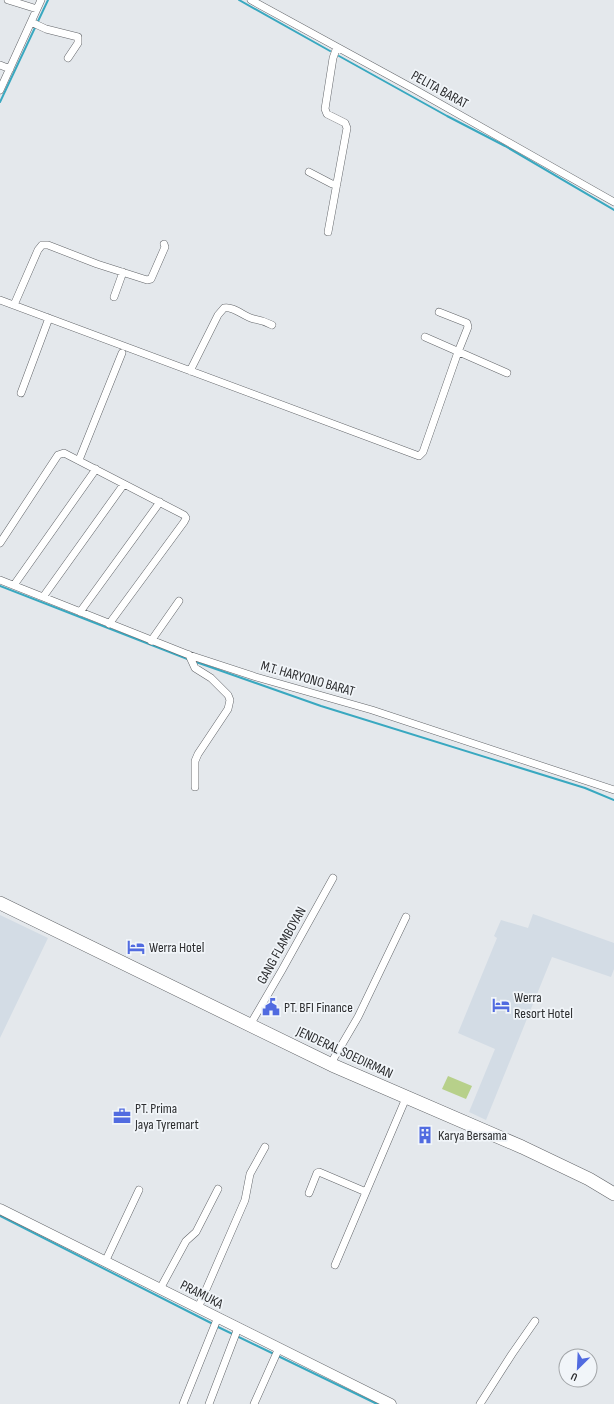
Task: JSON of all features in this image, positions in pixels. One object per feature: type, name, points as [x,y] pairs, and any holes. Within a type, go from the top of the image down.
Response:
[{"type":"highway","name":"JENDERAL SOEDIRMAN","points":[[0,896],[34,915],[252,1022],[332,1065],[522,1147],[579,1174],[614,1194]]},
{"type":"highway","name":"JENDERAL SOEDIRMAN","points":[[0,903],[34,915]]},
{"type":"highway","name":"JENDERAL SOEDIRMAN","points":[[252,1022],[524,1141],[614,1186]]},
{"type":"street","points":[[8,0],[37,9]]},
{"type":"street","points":[[0,90],[41,0]]},
{"type":"street","name":"PELITA BARAT","points":[[252,0],[614,202]]},
{"type":"street","points":[[31,22],[78,37],[78,43],[68,58]]},
{"type":"street","points":[[328,232],[347,126],[345,123],[329,116],[325,109],[334,56],[337,47]]},
{"type":"street","points":[[0,65],[10,69]]},
{"type":"street","points":[[309,172],[332,184],[337,184]]},
{"type":"street","points":[[14,305],[38,250],[42,245],[48,245],[97,264],[147,280],[151,279],[165,247],[164,244]]},
{"type":"street","points":[[114,297],[123,272]]},
{"type":"street","points":[[0,300],[419,456],[423,452],[468,325],[439,312]]},
{"type":"street","points":[[190,371],[218,315],[224,308],[229,308],[252,319],[272,325]]},
{"type":"street","points":[[21,393],[49,318]]},
{"type":"street","points":[[424,337],[507,373]]},
{"type":"street","points":[[79,460],[122,353]]},
{"type":"street","points":[[0,543],[58,455],[61,453],[79,460],[184,515],[186,518],[184,522],[110,624]]},
{"type":"street","points":[[14,585],[96,470]]},
{"type":"street","points":[[43,597],[124,484]]},
{"type":"street","points":[[80,612],[160,502]]},
{"type":"street","name":"M.T. HARYONO BARAT","points":[[0,580],[189,655],[256,677],[372,710],[614,790]]},
{"type":"street","points":[[151,641],[179,601]]},
{"type":"street","points":[[189,655],[195,668],[211,678],[228,695],[230,700],[228,709],[195,760],[195,787]]},
{"type":"street","name":"GANG FLAMBOYAN","points":[[252,1022],[333,878]]},
{"type":"street","points":[[334,1058],[358,1017],[406,917]]},
{"type":"street","points":[[335,1265],[406,1098]]},
{"type":"street","points":[[198,1308],[245,1200],[250,1174],[265,1147]]},
{"type":"street","points":[[309,1193],[317,1173],[319,1172],[366,1192]]},
{"type":"street","points":[[160,1289],[186,1241],[196,1232],[218,1189]]},
{"type":"street","points":[[105,1262],[139,1190]]},
{"type":"street","name":"PRAMUKA","points":[[0,1209],[198,1308],[215,1323],[236,1333],[278,1349],[391,1404]]},
{"type":"street","points":[[480,1404],[535,1321]]},
{"type":"street","points":[[183,1404],[215,1323]]},
{"type":"street","points":[[209,1404],[236,1333]]},
{"type":"street","points":[[254,1404],[278,1349]]},
{"type":"shaded area","name":"Werra Resort Hotel","points":[[533,914],[614,943],[614,969],[611,977],[552,957],[486,1120],[469,1112],[495,1049],[458,1033],[497,938],[494,936],[501,920],[528,928]]},
{"type":"shaded area","points":[[0,915],[48,938],[0,1038]]},
{"type":"green space","points":[[448,1076],[472,1086],[466,1099],[442,1089]]},
{"type":"waterway","points":[[0,102],[48,0]]},
{"type":"waterway","points":[[239,0],[330,51]]},
{"type":"waterway","points":[[339,56],[447,116],[505,146],[614,210]]},
{"type":"waterway","points":[[0,586],[190,660]]},
{"type":"waterway","points":[[196,662],[321,706],[585,788],[614,800]]},
{"type":"waterway","points":[[0,1216],[213,1324]]},
{"type":"waterway","points":[[216,1326],[274,1354]]},
{"type":"waterway","points":[[278,1356],[377,1404]]},
{"type":"place","name":"Werra Hotel","points":[[136,947]]},
{"type":"place","name":"Werra Resort Hotel","points":[[501,1005]]},
{"type":"place","name":"PT. BFI Finance","points":[[271,1007]]},
{"type":"place","name":"PT. Prima Jaya Tyremart","points":[[122,1116]]},
{"type":"place","name":"Karya Bersama","points":[[425,1135]]}]
